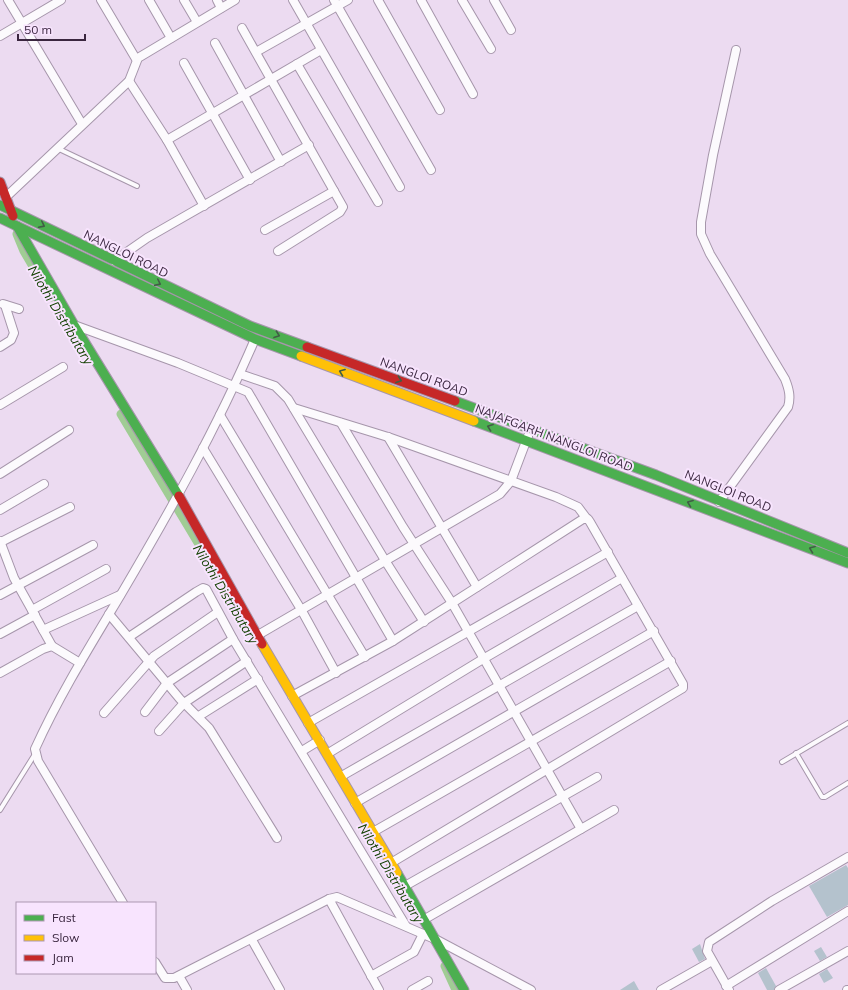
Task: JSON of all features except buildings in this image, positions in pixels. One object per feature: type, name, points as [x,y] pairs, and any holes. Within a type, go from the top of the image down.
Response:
[{"type":"main road","points":[[0,182],[6,197],[6,208],[15,225],[178,495],[318,742],[327,754],[405,886],[464,990]]},
{"type":"main road","name":"NANGLOI ROAD","points":[[6,208],[238,320],[656,476],[848,553]]},
{"type":"main road","points":[[0,218],[15,225]]},
{"type":"main road","name":"NAJAFGARH NANGLOI ROAD","points":[[15,225],[255,339],[526,440],[848,563]]},
{"type":"main road","points":[[233,329],[238,320]]},
{"type":"street","points":[[8,0],[82,124]]},
{"type":"street","points":[[0,36],[61,0]]},
{"type":"street","points":[[101,0],[136,59]]},
{"type":"street","points":[[149,0],[171,38]]},
{"type":"street","points":[[184,0],[197,22]]},
{"type":"street","points":[[217,0],[221,8]]},
{"type":"street","points":[[6,197],[129,80],[136,59],[236,0]]},
{"type":"street","points":[[293,0],[400,187]]},
{"type":"street","points":[[256,52],[306,24],[336,3],[348,0]]},
{"type":"street","points":[[378,0],[440,110]]},
{"type":"street","points":[[421,0],[474,94]]},
{"type":"street","points":[[462,0],[491,49]]},
{"type":"street","points":[[494,0],[511,30]]},
{"type":"street","points":[[336,3],[431,170]]},
{"type":"street","points":[[242,28],[343,206],[342,210],[278,251]]},
{"type":"street","points":[[215,43],[281,162]]},
{"type":"street","points":[[167,140],[321,50]]},
{"type":"street","points":[[719,502],[788,407],[790,402],[790,394],[785,379],[710,254],[701,234],[701,222],[713,155],[736,50]]},
{"type":"street","points":[[184,63],[250,180]]},
{"type":"street","points":[[298,64],[378,202]]},
{"type":"street","points":[[129,80],[167,140],[204,206]]},
{"type":"street","points":[[114,261],[147,238],[309,145]]},
{"type":"street","points":[[265,230],[334,191]]},
{"type":"street","points":[[3,304],[19,309]]},
{"type":"street","points":[[0,347],[10,340],[14,333],[3,304]]},
{"type":"street","points":[[74,325],[178,363],[246,390],[393,641]]},
{"type":"street","points":[[122,902],[35,754],[36,747],[80,663],[178,495],[220,415],[255,339]]},
{"type":"street","points":[[0,405],[62,368]]},
{"type":"street","points":[[240,374],[280,390],[294,408],[386,562],[424,622]]},
{"type":"street","points":[[294,408],[388,437],[573,504],[581,510],[608,552],[684,684],[681,689],[391,863]]},
{"type":"street","points":[[220,415],[365,657]]},
{"type":"street","points":[[341,423],[357,453],[452,603],[581,829]]},
{"type":"street","points":[[258,636],[500,494],[511,481],[531,429]]},
{"type":"street","points":[[0,474],[69,430]]},
{"type":"street","points":[[388,437],[477,586]]},
{"type":"street","points":[[203,448],[302,611],[336,673]]},
{"type":"street","points":[[0,510],[44,484]]},
{"type":"street","points":[[70,507],[0,541],[2,553],[52,646],[80,663]]},
{"type":"street","points":[[292,696],[393,641],[580,521],[587,519]]},
{"type":"street","points":[[0,595],[93,545]]},
{"type":"street","points":[[308,723],[608,552]]},
{"type":"street","points":[[0,634],[106,569]]},
{"type":"street","points":[[327,754],[483,659],[622,578]]},
{"type":"street","points":[[129,637],[201,589],[206,589],[247,661],[304,750],[406,926]]},
{"type":"street","points":[[43,630],[120,595]]},
{"type":"street","points":[[340,777],[638,606]]},
{"type":"street","points":[[104,713],[149,661],[218,612]]},
{"type":"street","points":[[109,614],[184,703],[199,716],[212,732],[277,838]]},
{"type":"street","points":[[356,803],[654,631]]},
{"type":"street","points":[[145,712],[167,683],[234,639]]},
{"type":"street","points":[[0,673],[43,648],[52,646]]},
{"type":"street","points":[[159,731],[184,703],[247,661]]},
{"type":"street","points":[[373,832],[671,661]]},
{"type":"street","points":[[199,716],[258,679]]},
{"type":"street","points":[[304,750],[318,742]]},
{"type":"street","points":[[405,886],[597,777]]},
{"type":"street","points":[[424,919],[614,810]]},
{"type":"street","points":[[848,857],[772,901],[711,940],[707,944],[706,948],[728,988],[848,911]]},
{"type":"street","points":[[329,898],[379,990]]},
{"type":"street","points":[[156,964],[165,978],[170,979],[179,976],[252,940],[329,898],[341,898],[436,940],[531,990]]},
{"type":"street","points":[[371,976],[414,952],[423,934]]},
{"type":"street","points":[[252,940],[280,990]]},
{"type":"street","points":[[778,990],[848,951]]},
{"type":"street","points":[[661,990],[712,961]]},
{"type":"street","points":[[179,976],[187,990]]},
{"type":"street","points":[[412,990],[428,981]]},
{"type":"lane","points":[[57,148],[137,186]]},
{"type":"lane","points":[[782,762],[796,752],[848,723]]},
{"type":"lane","points":[[796,752],[821,796],[825,797],[848,783]]},
{"type":"lane","points":[[0,810],[35,754]]},
{"type":"waterway","name":"Nilothi Distributary","points":[[17,234],[24,251],[51,297]]},
{"type":"waterway","name":"Nilothi Distributary","points":[[121,414],[212,566]]},
{"type":"waterway","name":"Nilothi Distributary","points":[[445,966],[456,990]]},
{"type":"traffic: fast","points":[[0,205],[250,326],[307,347]]},
{"type":"traffic: fast","points":[[0,218],[255,339],[301,356]]},
{"type":"traffic: fast","points":[[17,226],[74,325],[179,496]]},
{"type":"traffic: fast","points":[[455,401],[656,475],[848,553]]},
{"type":"traffic: fast","points":[[474,421],[848,563]]},
{"type":"traffic: fast","points":[[397,873],[464,990]]},
{"type":"traffic: slow","points":[[301,356],[474,421]]},
{"type":"traffic: slow","points":[[262,644],[397,873]]},
{"type":"traffic: jam","points":[[0,182],[13,216]]},
{"type":"traffic: jam","points":[[307,347],[455,401]]},
{"type":"traffic: jam","points":[[179,496],[262,644]]}]
